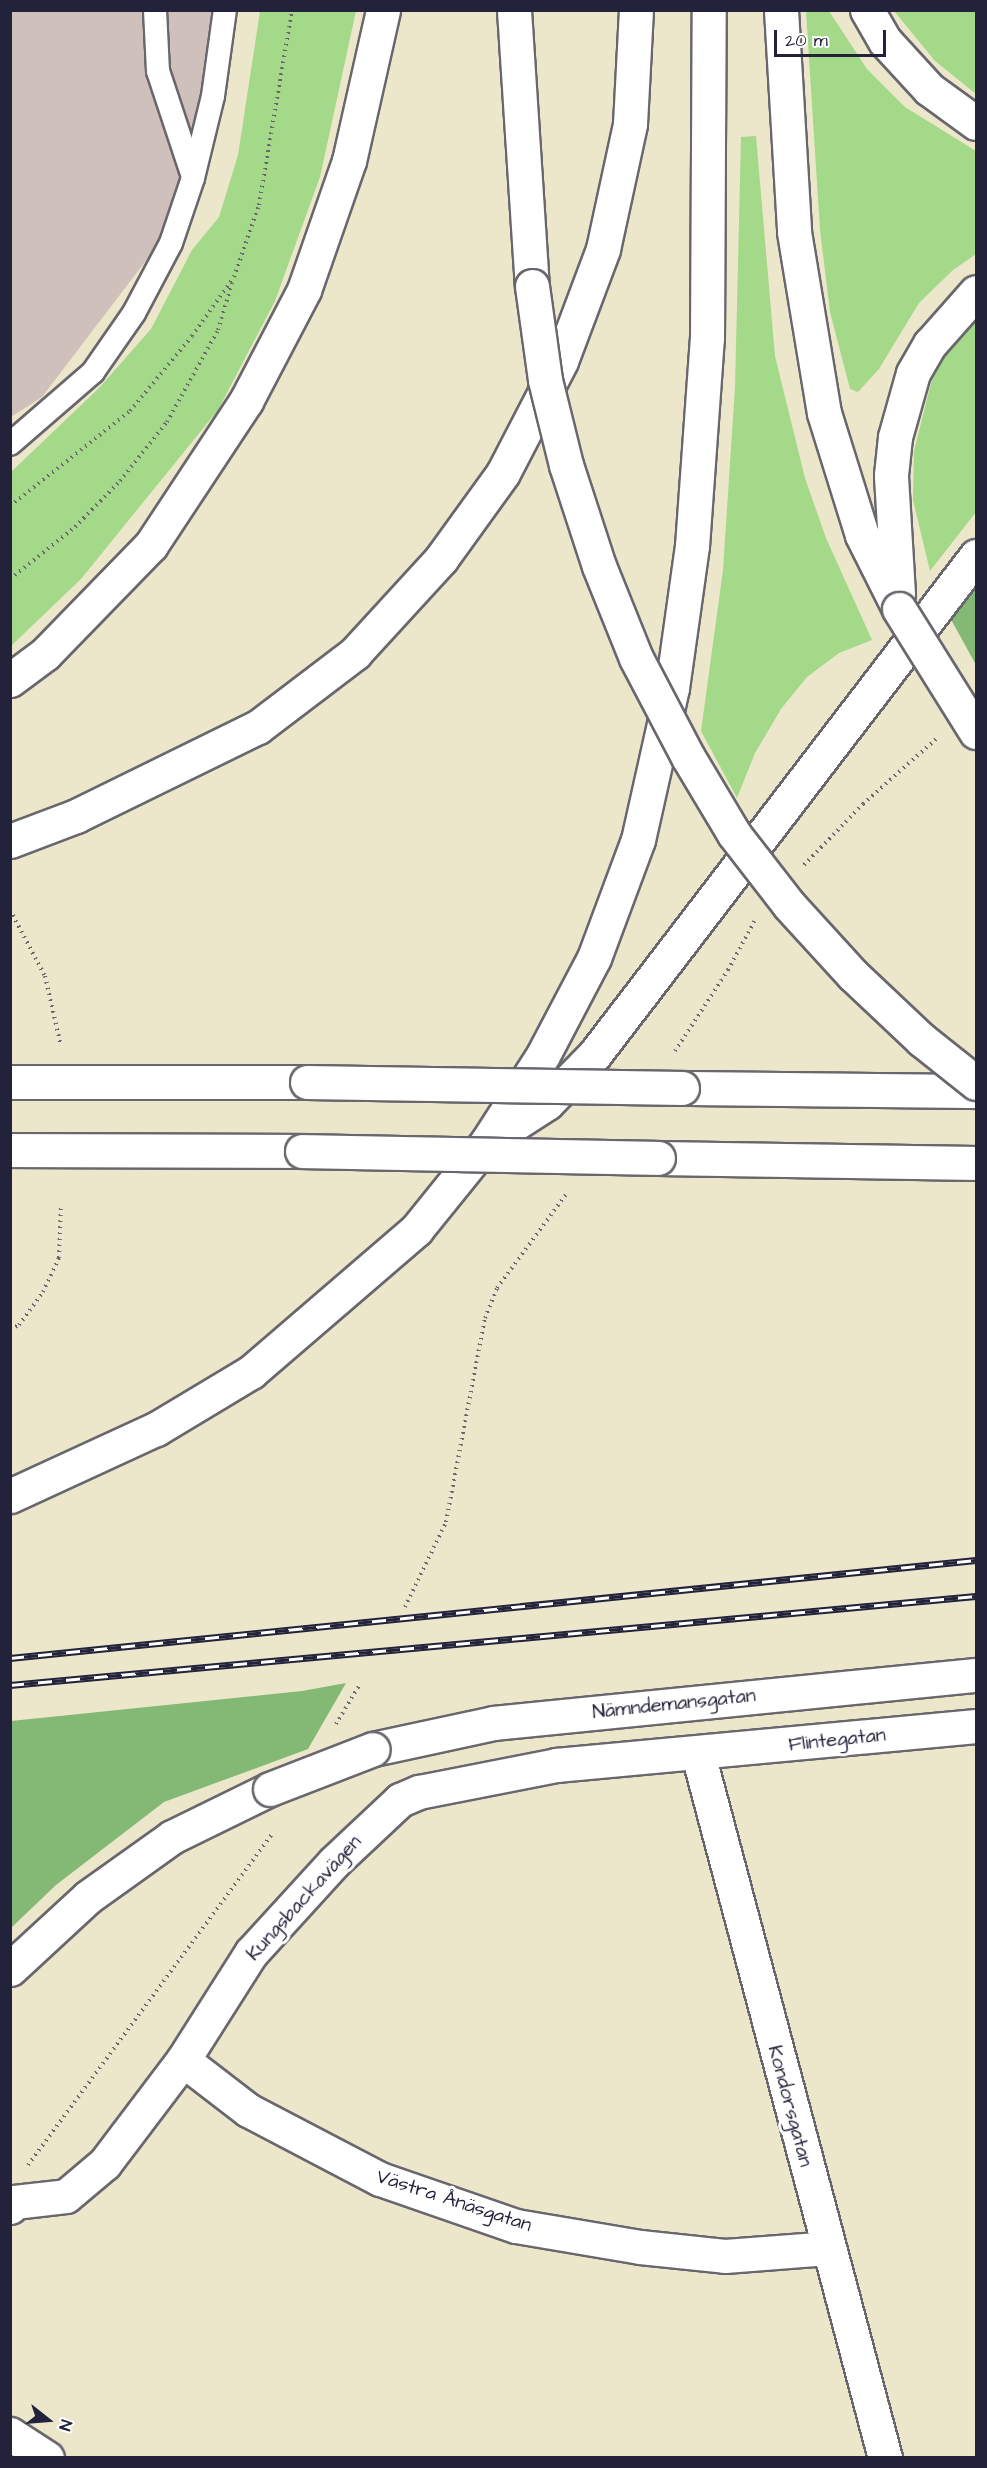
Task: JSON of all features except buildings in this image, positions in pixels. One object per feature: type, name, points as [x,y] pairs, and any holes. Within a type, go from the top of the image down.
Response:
[{"type":"main road","points":[[10,680],[45,654],[152,545],[246,401],[304,290],[349,161],[383,10]]},
{"type":"main road","points":[[514,10],[519,135],[532,285],[545,380],[570,476],[636,658],[734,834],[789,905],[853,975],[922,1040],[976,1083]]},
{"type":"main road","points":[[10,842],[76,816],[258,727],[356,653],[441,559],[503,473],[561,361],[603,249],[630,124],[636,10]]},
{"type":"main road","points":[[10,1496],[156,1430],[251,1372],[416,1230],[487,1142],[543,1055],[594,958],[638,840],[672,688],[692,546],[707,338],[709,10]]},
{"type":"main road","points":[[781,10],[794,232],[810,343],[824,413],[862,534],[899,609],[976,732]]},
{"type":"main road","points":[[867,10],[885,41],[929,89],[976,123]]},
{"type":"main road","points":[[899,609],[891,475],[895,437],[914,373],[950,317],[976,292]]},
{"type":"main road","points":[[487,1142],[546,1103],[595,1054],[976,556]]},
{"type":"main road","points":[[10,1082],[307,1082],[976,1091]]},
{"type":"main road","points":[[10,1150],[302,1151],[976,1163]]},
{"type":"main road","name":"Nämndemansgatan","points":[[10,1969],[88,1897],[172,1837],[270,1789],[373,1749],[493,1723],[976,1675]]},
{"type":"main road","name":"Flintegatan","points":[[698,1754],[976,1726]]},
{"type":"main road","name":"Kungsbackavägen","points":[[12,2205],[66,2196],[105,2163],[183,2060],[251,1953],[334,1862],[400,1800],[418,1792],[556,1765],[698,1754]]},
{"type":"main road","name":"Kondorsgatan","points":[[698,1754],[885,2457]]},
{"type":"main road","name":"Västra Ånäsgatan","points":[[183,2060],[248,2110],[380,2179],[516,2226],[640,2247],[725,2256],[828,2248]]},
{"type":"main road","points":[[10,2434],[47,2457]]},
{"type":"lane","points":[[155,10],[158,71],[193,178]]},
{"type":"lane","points":[[10,444],[93,372],[114,342],[171,243],[193,178],[213,96],[225,10]]},
{"type":"path","points":[[10,579],[75,527],[120,481],[167,422],[218,330],[259,205],[292,10]]},
{"type":"path","points":[[10,506],[130,411],[192,336],[234,277]]},
{"type":"path","points":[[10,910],[45,976],[60,1042]]},
{"type":"path","points":[[10,1329],[19,1325],[43,1292],[60,1258],[62,1207]]},
{"type":"path","points":[[333,1729],[360,1684]]},
{"type":"path","points":[[12,2205],[30,2158],[272,1834]]},
{"type":"shaded area","points":[[11,11],[224,11],[167,233],[42,397],[11,417]]},
{"type":"green space","points":[[260,11],[356,11],[320,177],[275,301],[218,410],[81,579],[11,646],[11,472],[99,388],[151,329],[192,250],[219,217],[238,155]]},
{"type":"green space","points":[[806,11],[829,11],[867,69],[905,107],[976,151],[976,254],[953,270],[919,303],[879,369],[858,392],[850,389],[830,312],[820,230]]},
{"type":"green space","points":[[894,11],[976,11],[976,94],[935,61]]},
{"type":"green space","points":[[756,136],[775,356],[805,478],[826,538],[872,640],[839,653],[807,677],[781,709],[755,753],[737,798],[701,731],[723,570],[735,387],[741,137]]},
{"type":"green space","points":[[976,316],[976,512],[930,571],[913,500],[914,451],[931,383],[944,355],[964,326]]},
{"type":"green space","points":[[976,576],[976,665],[948,614]]},
{"type":"green space","points":[[346,1683],[308,1749],[164,1802],[56,1885],[11,1928],[11,1721],[302,1691]]},
{"type":"railway","points":[[10,1658],[976,1560]]},
{"type":"railway","points":[[10,1685],[976,1596]]}]
